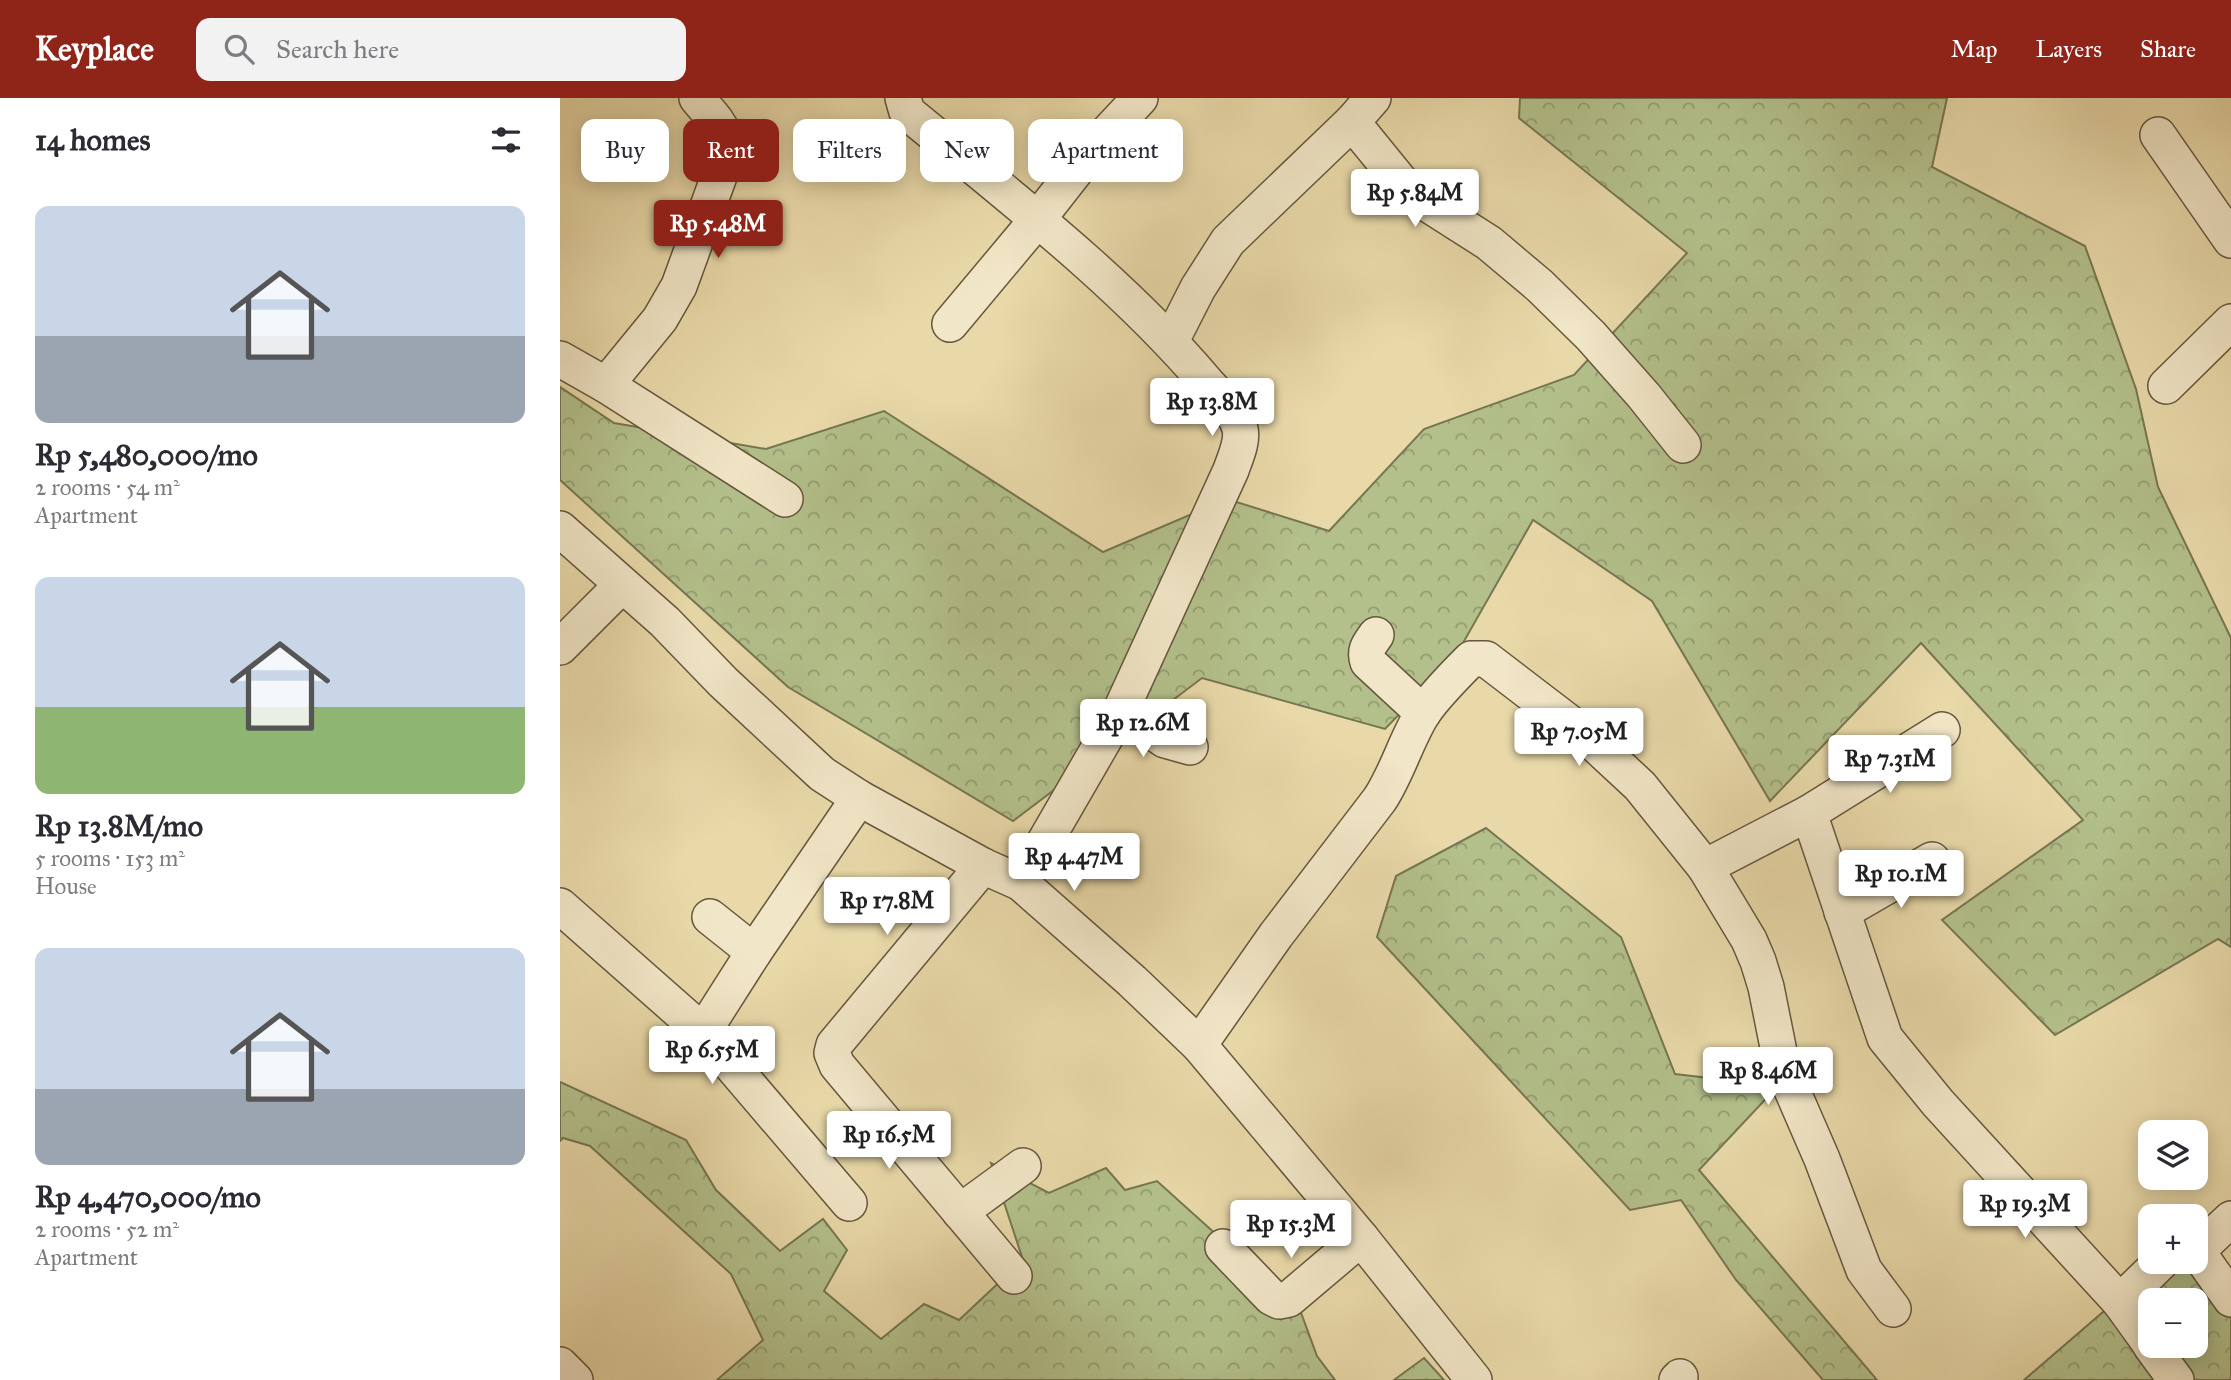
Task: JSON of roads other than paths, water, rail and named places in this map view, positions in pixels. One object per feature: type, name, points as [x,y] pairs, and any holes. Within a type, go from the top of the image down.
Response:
[{"type":"street","points":[[606,385],[655,326],[679,286],[722,168],[726,140],[722,128],[697,98]]},
{"type":"street","points":[[903,98],[907,112],[1037,220],[1171,341],[1233,413],[1241,430],[1239,448],[1231,470],[1121,710],[1021,883]]},
{"type":"street","points":[[950,324],[1095,146],[1140,98]]},
{"type":"street","points":[[1171,341],[1198,288],[1228,241],[1362,110],[1400,181],[1420,199],[1489,243],[1540,286],[1591,336],[1683,445]]},
{"type":"street","points":[[2158,135],[2231,240]]},
{"type":"street","points":[[2166,386],[2231,322]]},
{"type":"street","points":[[560,359],[606,385],[785,499]]},
{"type":"street","points":[[560,529],[665,622],[790,747],[822,774],[859,798],[983,866],[1021,883],[1132,981],[1199,1045],[1361,1238],[1474,1380]]},
{"type":"street","points":[[560,647],[622,585]]},
{"type":"street","points":[[1376,635],[1365,654],[1368,662],[1423,713]]},
{"type":"street","points":[[1199,1045],[1276,935],[1380,799],[1391,782],[1405,746],[1423,713],[1471,659],[1486,659],[1584,734],[1640,786],[1705,867],[1749,940],[1758,961],[1782,1067],[1822,1158],[1864,1270],[1893,1309]]},
{"type":"street","points":[[1121,710],[1165,740],[1190,747]]},
{"type":"street","points":[[1705,867],[1809,813],[1942,730]]},
{"type":"street","points":[[703,1032],[859,798]]},
{"type":"street","points":[[1809,813],[1885,1038],[1938,1103],[2120,1302],[2138,1327]]},
{"type":"street","points":[[1842,912],[1932,860]]},
{"type":"street","points":[[983,866],[834,1045],[832,1053],[837,1066],[1014,1276]]},
{"type":"street","points":[[560,906],[703,1032],[849,1203]]},
{"type":"street","points":[[710,917],[754,952]]},
{"type":"street","points":[[960,1212],[1023,1166]]},
{"type":"street","points":[[2208,1240],[2231,1219]]},
{"type":"street","points":[[1223,1247],[1271,1297],[1279,1301],[1289,1299],[1361,1238]]},
{"type":"street","points":[[2208,1266],[2231,1299]]},
{"type":"street","points":[[2120,1302],[2149,1274]]},
{"type":"street","points":[[2160,1358],[2176,1380]]},
{"type":"street","points":[[560,1365],[575,1380]]}]
